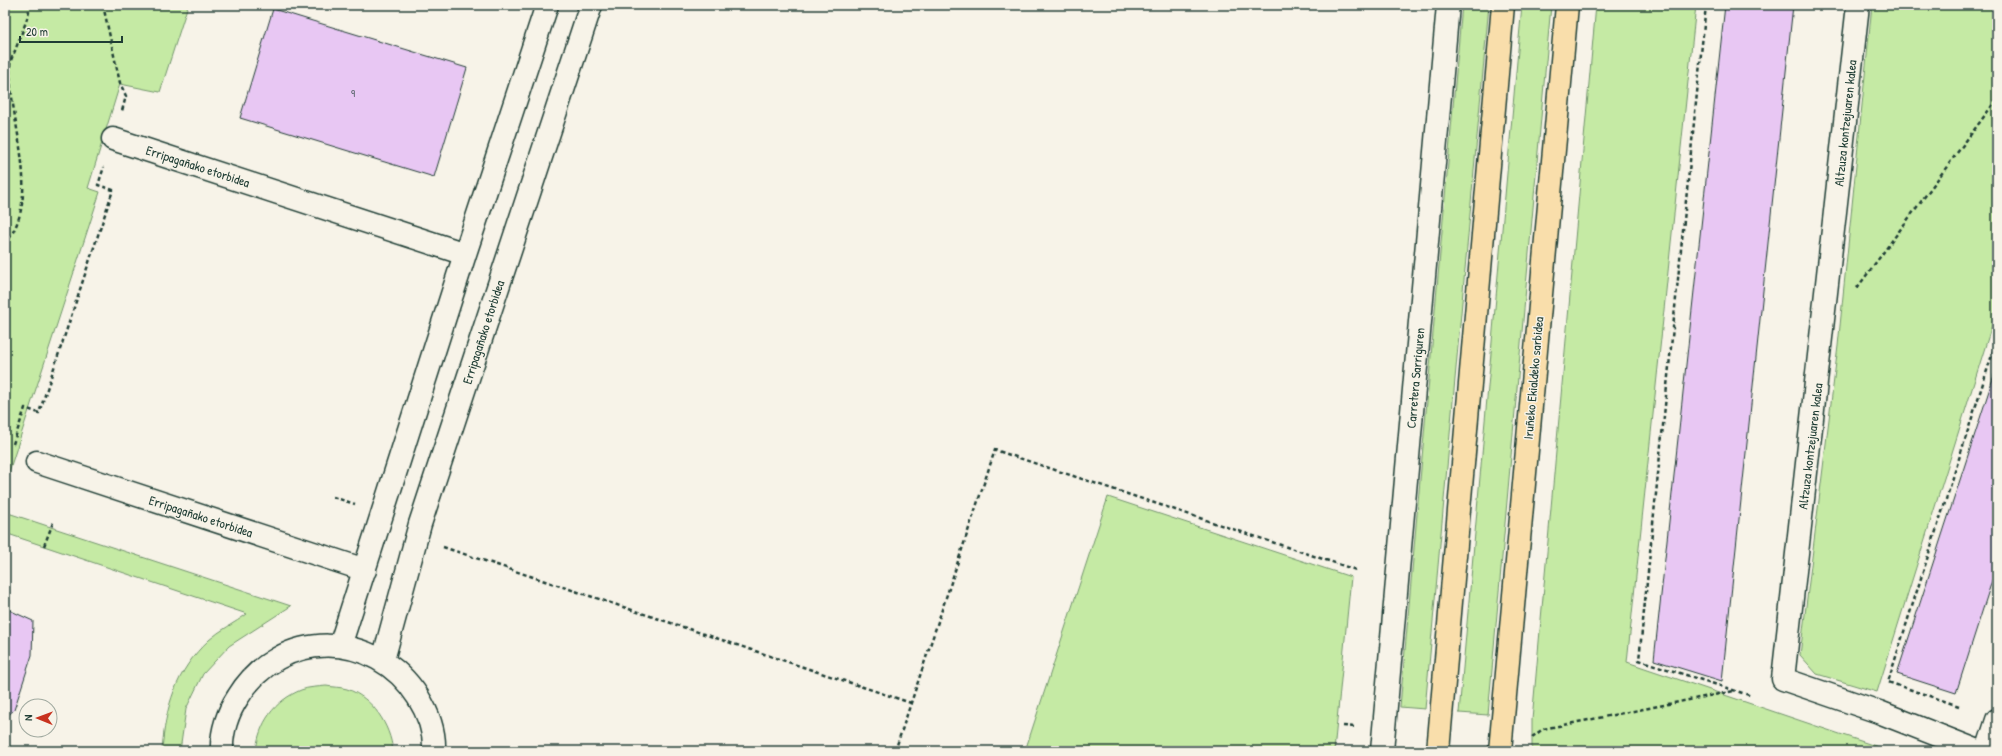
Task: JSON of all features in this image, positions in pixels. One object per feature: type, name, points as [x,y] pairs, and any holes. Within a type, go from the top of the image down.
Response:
[{"type":"highway","points":[[1438,751],[1503,5]]},
{"type":"highway","name":"Iruñeko Ekialdeko sarbidea","points":[[1500,751],[1567,5]]},
{"type":"street","points":[[340,646],[365,570],[384,504],[547,5]]},
{"type":"street","name":"Erripagañako etorbidea","points":[[383,660],[420,524],[591,5]]},
{"type":"street","name":"Carretera Sarriguren","points":[[1382,751],[1448,5]]},
{"type":"street","name":"Altzuza kontzejuaren kalea","points":[[1858,5],[1783,679],[1879,712],[1978,751]]},
{"type":"street","name":"Erripagañako etorbidea","points":[[113,139],[465,254]]},
{"type":"street","name":"Erripagañako etorbidea","points":[[37,462],[365,570]]},
{"type":"street","points":[[222,751],[221,744],[229,711],[247,681],[274,660],[306,647],[340,646],[362,650],[383,660],[408,681],[425,708],[439,747]]},
{"type":"street","points":[[1987,751],[1997,720]]},
{"type":"path","points":[[5,244],[13,234],[24,200],[23,177],[10,64],[30,5]]},
{"type":"path","points":[[12,448],[24,408],[39,413],[113,190],[98,185],[126,96],[120,83],[103,5]]},
{"type":"path","points":[[1706,5],[1640,660],[1752,696]]},
{"type":"path","points":[[1856,290],[1997,99]]},
{"type":"path","points":[[1959,706],[1888,682],[1997,338]]},
{"type":"path","points":[[895,751],[995,450],[1356,570]]},
{"type":"path","points":[[5,468],[7,461]]},
{"type":"path","points":[[44,546],[54,520]]},
{"type":"path","points":[[442,547],[911,703]]},
{"type":"path","points":[[1531,738],[1543,729],[1736,691]]},
{"type":"green space","points":[[5,5],[188,5],[160,92],[120,84],[88,188],[100,192],[5,484]]},
{"type":"green space","points":[[1462,5],[1489,5],[1425,709],[1400,707]]},
{"type":"green space","points":[[1522,5],[1551,5],[1488,715],[1459,713]]},
{"type":"green space","points":[[1596,5],[1696,5],[1627,662],[1890,751],[1532,751],[1532,720]]},
{"type":"green space","points":[[1872,5],[1997,5],[1997,309],[1877,692],[1817,674],[1800,655],[1838,346]]},
{"type":"green space","points":[[1108,497],[1351,577],[1334,751],[1025,751]]},
{"type":"green space","points":[[5,512],[291,606],[229,646],[203,674],[186,709],[180,751],[162,751],[169,705],[180,677],[188,664],[209,640],[247,614],[5,533]]},
{"type":"green space","points":[[326,686],[347,689],[365,699],[379,714],[384,722],[393,751],[256,751],[260,731],[264,722],[283,700],[301,690]]},
{"type":"building","points":[[1725,5],[1793,5],[1722,681],[1654,660]]},
{"type":"building","points":[[273,9],[467,68],[434,177],[240,118]]},
{"type":"building","points":[[1997,366],[1997,565],[1956,693],[1897,674]]},
{"type":"building","points":[[9,610],[33,621],[32,655],[14,710],[5,718],[5,617]]}]
